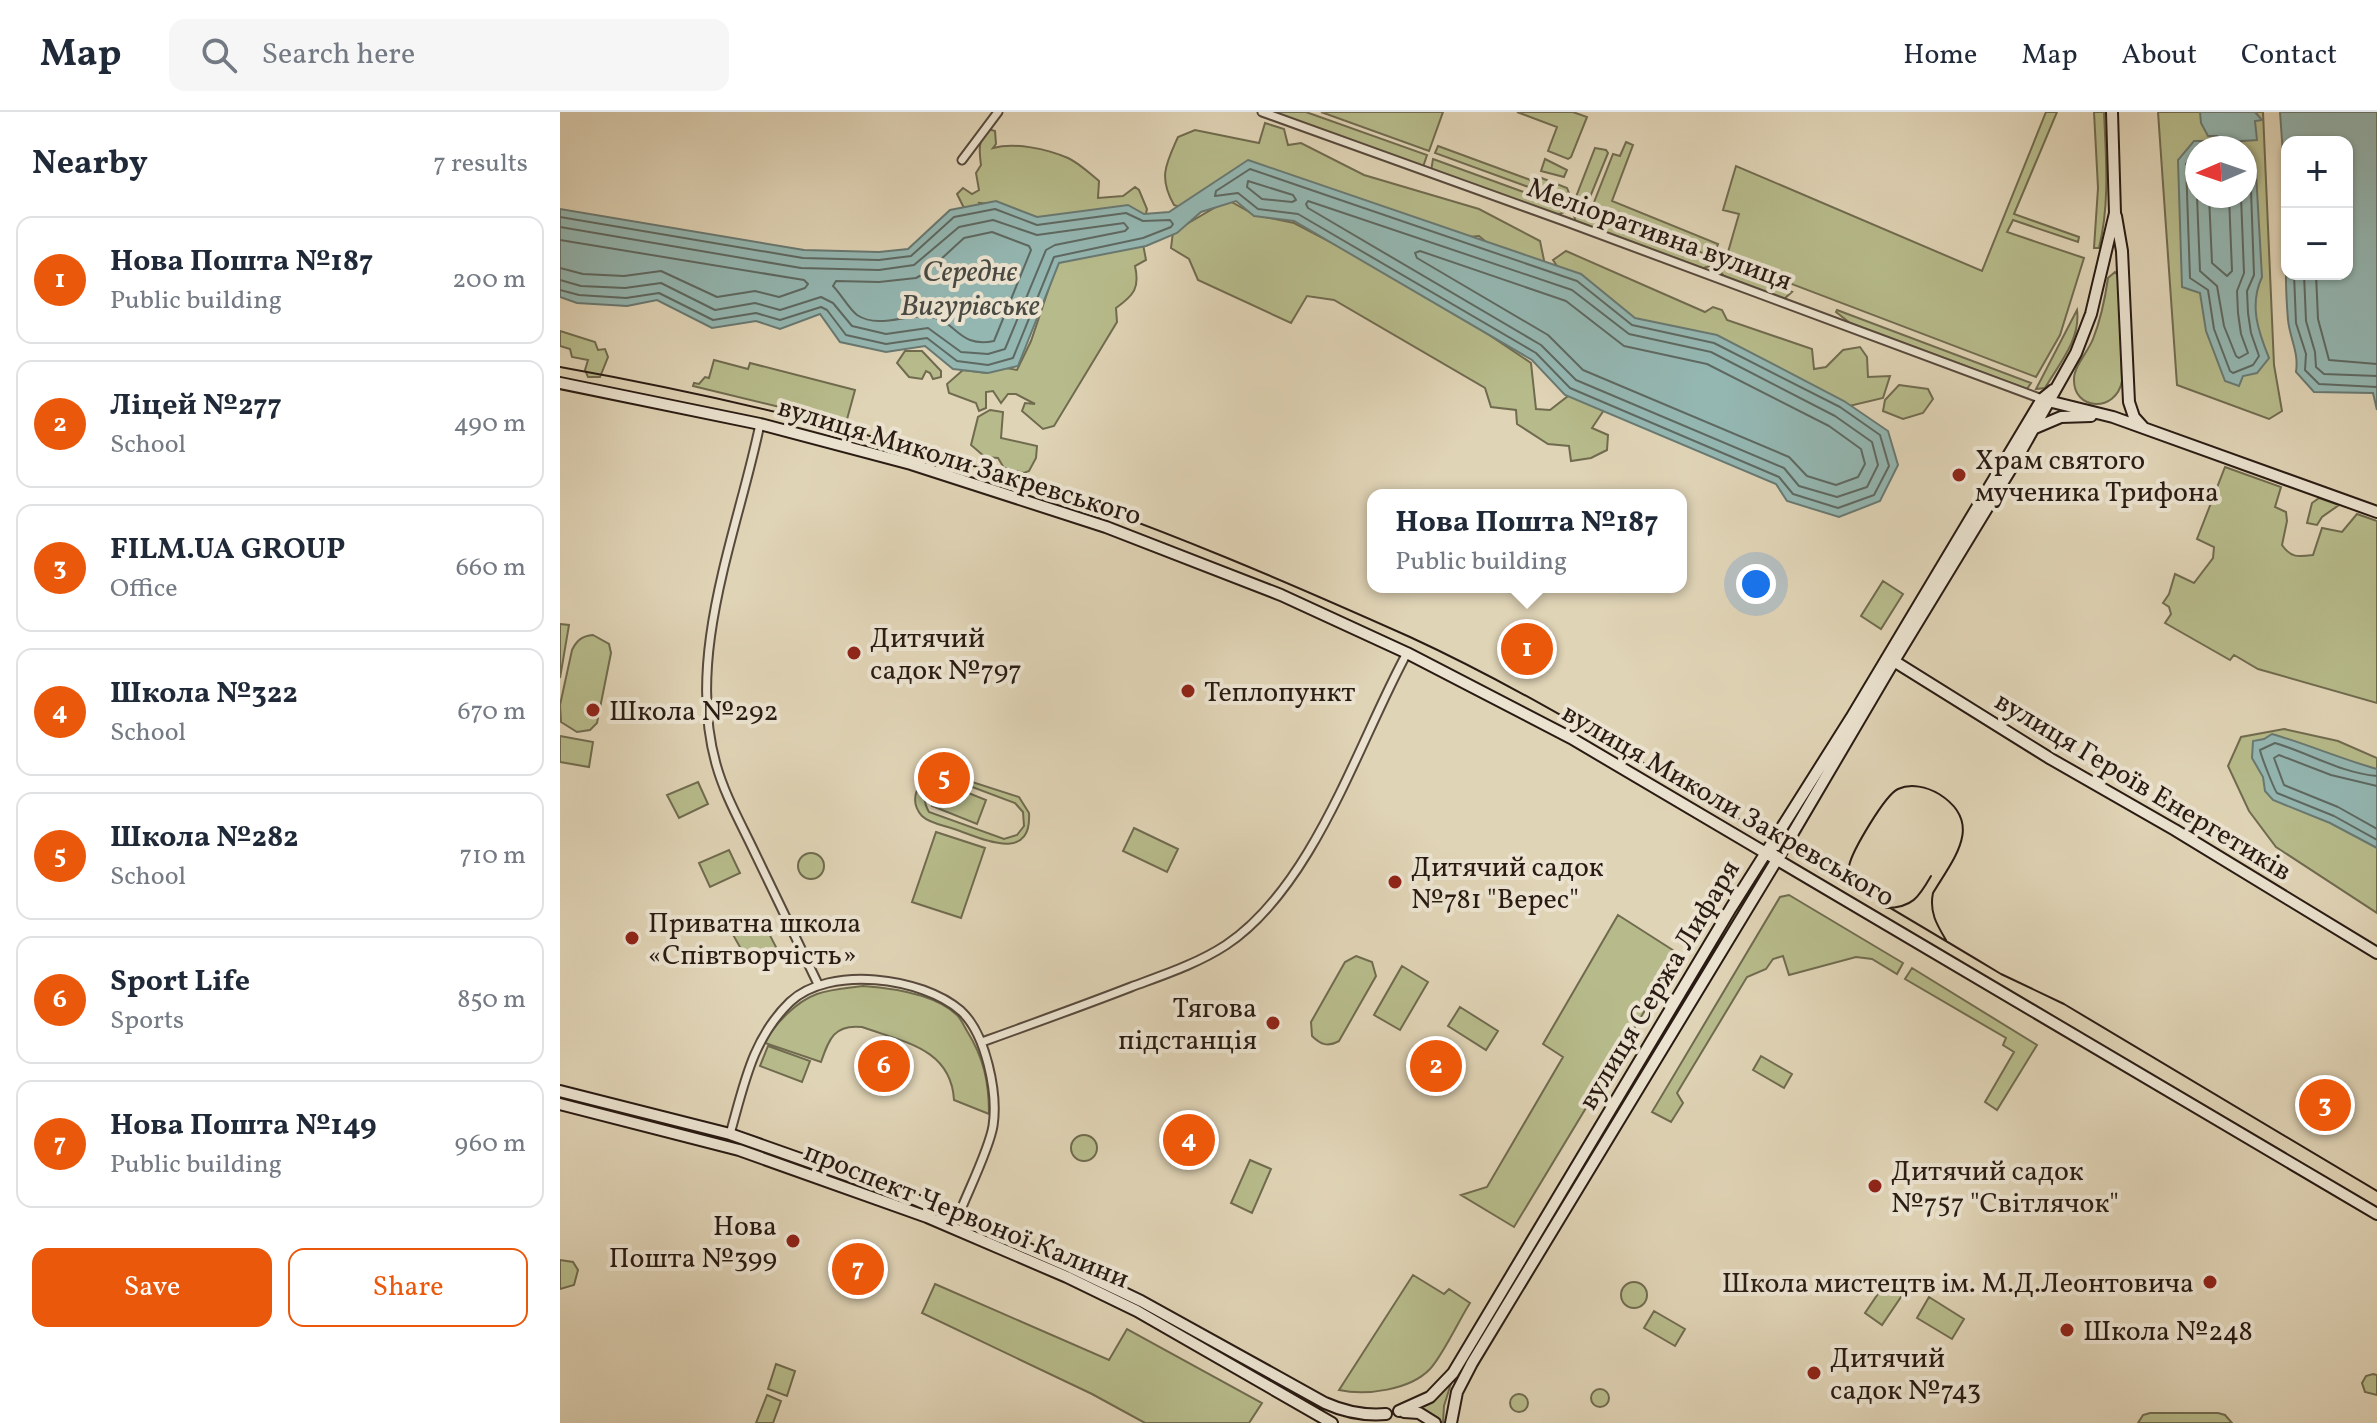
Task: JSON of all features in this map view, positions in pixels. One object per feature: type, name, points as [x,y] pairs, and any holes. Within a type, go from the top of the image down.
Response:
[{"type":"street","points":[[962,160],[998,112]]},
{"type":"street","name":"Меліоративна вулиця","points":[[1262,112],[1579,226],[2046,401]]},
{"type":"street","points":[[2112,112],[2115,213],[2122,251],[2129,402],[2134,417],[2144,428]]},
{"type":"street","points":[[2115,213],[2089,323],[2076,353],[2046,401],[2113,417],[2377,512]]},
{"type":"street","name":"вулиця Миколи Закревського","points":[[560,383],[760,424],[911,464],[1106,527],[1281,595],[1407,653],[1571,738],[2377,1214]]},
{"type":"street","name":"вулиця Сержа Лифаря","points":[[1386,1414],[1430,1397],[1453,1373],[1766,852],[2035,428],[2046,401]]},
{"type":"street","name":"вулиця Сержа Лифаря","points":[[1451,1423],[1457,1392],[1472,1363],[1777,859],[1891,659],[2046,401]]},
{"type":"street","points":[[2035,428],[2070,416],[2113,417]]},
{"type":"street","points":[[760,424],[713,621],[706,692],[716,764],[730,801],[818,984]]},
{"type":"street","points":[[982,1042],[1189,965],[1226,945],[1251,924],[1281,891],[1305,857],[1407,653]]},
{"type":"street","name":"вулиця Героїв Енергетиків","points":[[1891,659],[2051,759],[2377,953]]},
{"type":"street","name":"проспект Червоної Калини","points":[[730,1134],[751,1059],[764,1032],[790,1002],[818,984],[862,979],[897,981],[929,993],[961,1012],[982,1042],[992,1090],[992,1129],[958,1217]]},
{"type":"street","name":"проспект Червоної Калини","points":[[560,1091],[730,1134],[859,1178],[958,1217],[1141,1301],[1325,1403],[1344,1411],[1386,1414]]},
{"type":"street","name":"проспект Червоної Калини","points":[[560,1104],[739,1150],[927,1217],[1067,1277],[1137,1311],[1332,1423]]},
{"type":"street","points":[[1399,1411],[1419,1413],[1435,1423]]},
{"type":"street","points":[[1373,1423],[1386,1414]]},
{"type":"green space","points":[[1270,112],[1306,112],[1427,155],[1423,167]]},
{"type":"green space","points":[[1321,112],[1443,112],[1429,151]]},
{"type":"green space","points":[[1517,112],[1573,112],[1587,117],[1571,157],[1568,159],[1548,151],[1557,127]]},
{"type":"green space","points":[[2046,112],[2057,112],[2014,214],[2079,237],[2078,242],[2013,220],[2007,232],[2084,258],[2060,335],[2036,377],[1726,259],[1739,214],[1723,210],[1736,166],[1982,271]]},
{"type":"green space","points":[[2094,112],[2104,112],[2106,146],[2106,197],[2099,248],[2094,248],[2098,188]]},
{"type":"green space","points":[[2158,112],[2263,112],[2274,365],[2282,411],[2269,419],[2177,385]]},
{"type":"green space","points":[[1265,123],[1284,129],[1288,145],[1301,143],[1364,175],[1479,209],[1540,241],[1545,265],[1517,268],[1479,236],[1445,239],[1299,187],[1179,207],[1174,205],[1165,178],[1178,137],[1195,130],[1259,143]]},
{"type":"green space","points":[[988,129],[995,131],[996,144],[993,148],[1031,147],[1076,163],[1099,181],[1098,198],[1123,196],[1135,187],[1147,209],[1145,218],[1063,228],[979,203],[982,213],[968,216],[957,194],[963,188],[972,194],[979,190],[976,173],[981,165],[982,137]]},
{"type":"green space","points":[[1626,142],[1633,145],[1612,201],[1718,244],[1713,257],[1591,210],[1613,154],[1620,156]]},
{"type":"green space","points":[[1438,146],[1536,182],[1539,177],[1567,188],[1567,201],[1435,153]]},
{"type":"green space","points":[[1595,148],[1608,153],[1586,207],[1574,202]]},
{"type":"green space","points":[[1433,159],[1565,207],[1564,212],[1556,216],[1431,171]]},
{"type":"green space","points":[[1545,159],[1567,170],[1564,177],[1541,171]]},
{"type":"green space","points":[[1228,200],[1255,215],[1294,223],[1422,290],[1531,363],[1536,409],[1550,410],[1572,393],[1606,407],[1592,428],[1608,435],[1607,450],[1591,458],[1571,461],[1569,446],[1548,444],[1517,424],[1516,410],[1491,407],[1485,388],[1334,300],[1307,296],[1291,323],[1198,280],[1189,259],[1171,248],[1173,232]]},
{"type":"green space","points":[[1572,210],[1712,262],[1701,269],[1576,222]]},
{"type":"green space","points":[[1143,244],[1146,260],[1135,266],[1137,280],[1134,290],[1116,308],[1117,322],[1054,426],[1043,429],[1022,411],[1025,403],[1035,404],[1016,394],[1008,394],[1001,403],[993,391],[986,392],[986,408],[979,411],[976,403],[949,393],[947,384],[963,370],[986,373],[995,366],[1017,370],[1031,341],[1058,261]]},
{"type":"green space","points":[[1566,251],[1705,312],[1713,307],[1722,310],[1727,320],[1812,349],[1814,369],[1826,367],[1843,350],[1860,347],[1867,357],[1868,377],[1890,376],[1883,398],[1845,407],[1621,319],[1567,281],[1553,260]]},
{"type":"green space","points":[[1720,267],[1792,292],[1784,299],[1725,278]]},
{"type":"green space","points":[[2115,272],[2119,277],[2122,381],[2112,399],[2095,404],[2080,397],[2074,379],[2096,331],[2108,278]]},
{"type":"green space","points":[[1837,310],[2031,383],[2027,389],[1850,323]]},
{"type":"green space","points":[[2077,310],[2076,331],[2068,351],[2045,388],[2036,389]]},
{"type":"green space","points":[[560,331],[595,342],[598,350],[605,349],[608,357],[600,377],[588,377],[585,370],[588,360],[572,357],[570,349],[560,346]]},
{"type":"green space","points":[[905,351],[922,351],[941,371],[941,377],[933,379],[926,371],[922,379],[909,377],[897,363]]},
{"type":"green space","points":[[714,360],[748,369],[750,363],[855,390],[846,423],[693,386],[705,377],[709,378]]},
{"type":"green space","points":[[1899,385],[1928,389],[1933,399],[1923,413],[1903,419],[1883,411],[1885,400]]},
{"type":"green space","points":[[990,410],[1003,412],[1001,438],[1037,446],[1036,458],[1029,471],[1024,473],[1004,468],[998,458],[985,457],[971,445],[978,417]]},
{"type":"green space","points":[[2225,467],[2281,487],[2275,507],[2286,512],[2282,545],[2292,554],[2313,555],[2322,528],[2342,532],[2357,514],[2377,521],[2377,703],[2258,669],[2234,655],[2230,660],[2165,623],[2171,614],[2169,607],[2163,603],[2175,574],[2194,583],[2213,558],[2214,547],[2197,539]]},
{"type":"green space","points":[[2319,498],[2339,505],[2322,517],[2317,525],[2307,523],[2312,503]]},
{"type":"green space","points":[[1883,581],[1903,594],[1881,629],[1861,616]]},
{"type":"green space","points":[[560,624],[569,625],[560,678]]},
{"type":"green space","points":[[593,635],[609,644],[611,653],[597,723],[590,730],[577,732],[561,722],[560,705],[572,650],[580,639]]},
{"type":"green space","points":[[2284,729],[2338,741],[2377,758],[2377,913],[2276,847],[2249,811],[2228,766],[2241,737]]},
{"type":"green space","points":[[560,736],[593,742],[589,767],[560,762]]},
{"type":"green space","points":[[938,771],[1019,797],[1029,813],[1028,828],[1023,838],[1014,843],[992,842],[925,819],[918,809],[915,796],[921,783]],"holes":[[[943,776],[1015,803],[1023,812],[1024,826],[1017,835],[1004,839],[929,812],[925,795],[928,785]]]},
{"type":"green space","points":[[698,782],[708,804],[679,818],[667,795]]},
{"type":"green space","points":[[941,782],[986,800],[977,824],[932,806]]},
{"type":"green space","points":[[1134,828],[1178,849],[1167,872],[1123,851]]},
{"type":"green space","points":[[936,832],[985,848],[961,918],[912,902]]},
{"type":"green space","points":[[729,850],[740,873],[710,887],[699,863]]},
{"type":"green space","points":[[811,853],[820,857],[824,866],[820,875],[811,879],[802,875],[798,866],[802,857]]},
{"type":"green space","points":[[1789,895],[1903,963],[1897,974],[1872,959],[1856,957],[1789,975],[1783,956],[1773,959],[1766,969],[1747,977],[1677,1093],[1683,1103],[1671,1122],[1652,1112],[1780,897]]},
{"type":"green space","points":[[1618,915],[1679,954],[1514,1227],[1461,1195],[1487,1187],[1563,1057],[1543,1044]]},
{"type":"green space","points":[[761,918],[777,949],[749,963],[732,933]]},
{"type":"green space","points":[[1356,956],[1372,962],[1376,976],[1339,1041],[1322,1043],[1312,1036],[1311,1022],[1345,962]]},
{"type":"green space","points":[[1402,966],[1428,982],[1400,1030],[1374,1015]]},
{"type":"green space","points":[[1912,968],[2037,1045],[1997,1110],[1985,1102],[2014,1052],[2003,1045],[2006,1038],[1905,979]]},
{"type":"green space","points":[[863,986],[925,997],[957,1015],[981,1061],[987,1081],[989,1114],[954,1100],[951,1083],[934,1058],[908,1043],[862,1027],[845,1028],[834,1035],[821,1062],[765,1043],[787,1014],[809,997]]},
{"type":"green space","points":[[1460,1007],[1498,1031],[1486,1050],[1448,1026]]},
{"type":"green space","points":[[768,1046],[810,1061],[802,1082],[760,1066]]},
{"type":"green space","points":[[1761,1056],[1792,1074],[1784,1088],[1753,1070]]},
{"type":"green space","points":[[1084,1135],[1093,1139],[1097,1148],[1093,1157],[1084,1161],[1075,1157],[1071,1148],[1075,1139]]},
{"type":"green space","points":[[1250,1160],[1271,1169],[1252,1213],[1231,1203]]},
{"type":"green space","points":[[560,1260],[573,1262],[578,1270],[574,1285],[560,1289]]},
{"type":"green space","points":[[1413,1275],[1444,1294],[1449,1289],[1470,1303],[1440,1355],[1421,1376],[1400,1386],[1374,1392],[1339,1390]]},
{"type":"green space","points":[[1634,1282],[1643,1286],[1647,1295],[1643,1304],[1634,1308],[1625,1304],[1621,1295],[1625,1286]]},
{"type":"green space","points":[[1886,1282],[1903,1294],[1882,1325],[1865,1313]]},
{"type":"green space","points":[[935,1284],[1109,1360],[1127,1329],[1262,1403],[1249,1423],[1145,1423],[1092,1394],[922,1313]]},
{"type":"green space","points":[[1929,1297],[1964,1319],[1952,1339],[1917,1318]]},
{"type":"green space","points":[[1654,1311],[1685,1329],[1675,1346],[1644,1328]]},
{"type":"green space","points":[[776,1364],[795,1371],[787,1396],[768,1389]]},
{"type":"green space","points":[[2377,1375],[2377,1395],[2365,1392],[2362,1383],[2366,1376]]},
{"type":"green space","points":[[1453,1377],[1444,1406],[1443,1423],[1418,1407]]},
{"type":"green space","points":[[1596,1389],[1604,1389],[1609,1398],[1607,1405],[1596,1407],[1591,1402],[1591,1394]]},
{"type":"green space","points":[[1515,1394],[1523,1394],[1528,1403],[1526,1410],[1515,1412],[1510,1407],[1510,1399]]},
{"type":"green space","points":[[767,1395],[781,1401],[773,1423],[756,1423]]},
{"type":"green space","points":[[2218,1413],[2225,1415],[2232,1423],[2138,1423],[2143,1415]]},
{"type":"water","points":[[2200,112],[2255,112],[2262,120],[2255,121],[2257,136],[2208,136],[2201,123]]},
{"type":"water","points":[[2280,112],[2377,112],[2377,410],[2373,393],[2314,392],[2296,372],[2287,311],[2286,280],[2353,280],[2353,136],[2282,136]]},
{"type":"water","points":[[2185,152],[2185,208],[2257,208],[2257,190],[2262,277],[2256,308],[2269,358],[2257,373],[2243,376],[2239,386],[2225,381],[2206,331],[2200,293],[2182,287],[2178,160]]},
{"type":"water","name":"Середнє Вигурівське","points":[[1248,160],[1581,274],[1635,318],[1717,335],[1844,401],[1888,431],[1898,465],[1880,501],[1839,517],[1787,501],[1776,484],[1565,395],[1532,360],[1294,221],[1254,216],[1236,201],[1201,212],[1177,233],[1146,246],[1059,263],[1018,366],[988,373],[953,369],[925,346],[886,352],[840,342],[820,314],[780,329],[756,321],[712,328],[657,300],[627,306],[577,303],[560,297],[560,209],[804,250],[879,252],[908,249],[950,210],[996,201],[1037,217],[1128,205],[1144,214],[1169,212]]},
{"type":"water","points":[[2272,734],[2377,769],[2377,848],[2330,823],[2273,800],[2265,791],[2263,777],[2252,758],[2253,741]]},
{"type":"tram line","points":[[560,367],[800,418],[978,467],[1178,538],[1410,637],[1577,724],[2001,974],[2064,1004],[2377,1191]]},
{"type":"tram line","points":[[1855,889],[1849,875],[1851,859],[1892,793],[1914,786],[1939,794],[1953,805],[1963,829],[1956,854],[1933,893],[1933,912],[1946,940]]},
{"type":"tram line","points":[[1886,908],[1902,906],[1914,900],[1931,876]]},
{"type":"place","name":"Храм святого мученика Трифона","points":[[1959,475]]},
{"type":"place","name":"Нова Пошта №187","points":[[1527,649]]},
{"type":"place","name":"Дитячий садок №797","points":[[854,653]]},
{"type":"place","name":"Теплопункт","points":[[1188,691]]},
{"type":"place","name":"Школа №292","points":[[593,710]]},
{"type":"place","name":"Школа №282","points":[[944,778]]},
{"type":"place","name":"Дитячий садок №781 \"Верес\"","points":[[1395,882]]},
{"type":"place","name":"Приватна школа «Співтворчість»","points":[[632,938]]},
{"type":"place","name":"Тягова пiдстанцiя","points":[[1273,1023]]},
{"type":"place","name":"Sport Life","points":[[884,1066]]},
{"type":"place","name":"Ліцей №277","points":[[1436,1066]]},
{"type":"place","name":"FILM.UA GROUP","points":[[2325,1105]]},
{"type":"place","name":"Школа №322","points":[[1189,1140]]},
{"type":"place","name":"Дитячий садок №757 \"Світлячок\"","points":[[1875,1186]]},
{"type":"place","name":"Нова Пошта №399","points":[[793,1241]]},
{"type":"place","name":"Нова Пошта №149","points":[[858,1269]]},
{"type":"place","name":"Школа мистецтв ім. М.Д.Леонтовича","points":[[2210,1282]]},
{"type":"place","name":"Школа №248","points":[[2067,1330]]},
{"type":"place","name":"Дитячий садок №743","points":[[1814,1373]]}]
